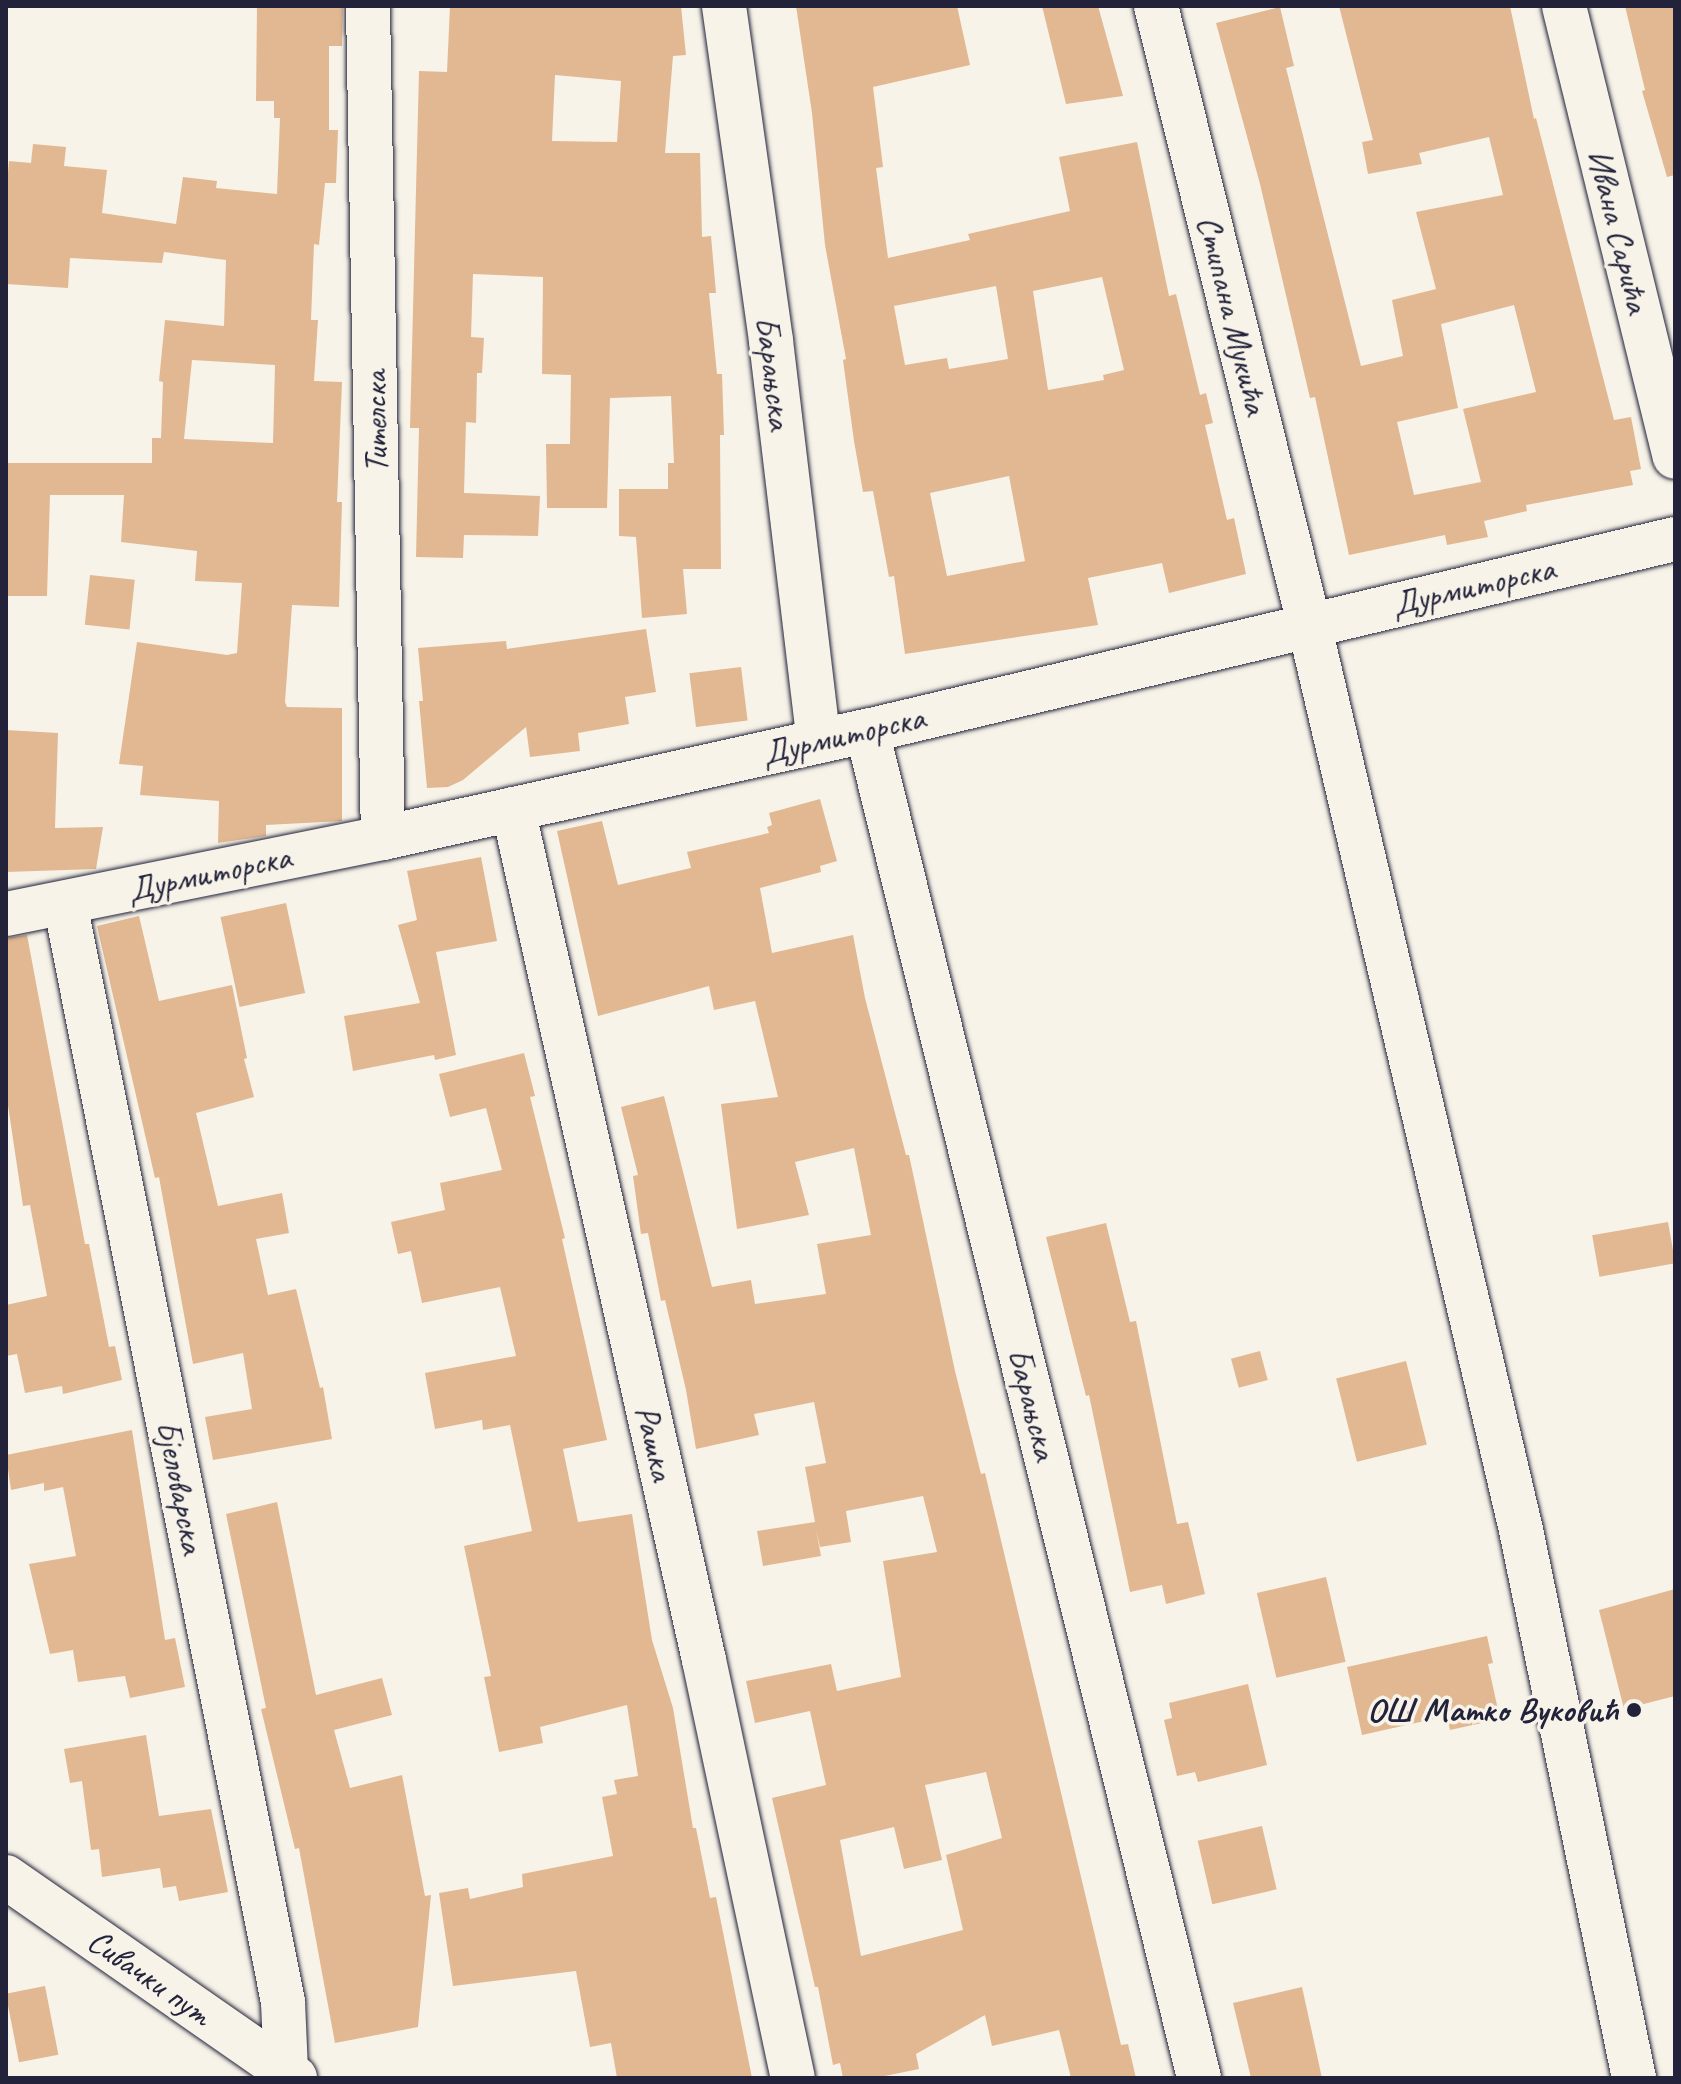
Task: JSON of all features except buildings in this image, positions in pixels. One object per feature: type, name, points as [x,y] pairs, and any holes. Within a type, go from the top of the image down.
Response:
[{"type":"street","name":"Тителска","points":[[368,6],[383,838]]},
{"type":"street","name":"Барањска","points":[[724,6],[771,341],[819,741]]},
{"type":"street","name":"Стипана Мукића","points":[[1156,6],[1309,624],[1521,1530],[1634,2078]]},
{"type":"street","name":"Ивана Сарића","points":[[1564,6],[1675,457]]},
{"type":"street","name":"Дурмиторска","points":[[6,914],[383,838],[867,731],[1675,539]]},
{"type":"street","name":"Барањска","points":[[867,731],[1199,2078]]},
{"type":"street","name":"Рашка","points":[[513,809],[704,1660],[793,2078]]},
{"type":"street","name":"Бјеловарска","points":[[65,903],[283,2002],[290,2075]]},
{"type":"street","name":"Сивачки пут","points":[[6,1877],[290,2075]]},
{"type":"place","name":"ОШ Матко Вуковић","points":[[1634,1710]]}]
